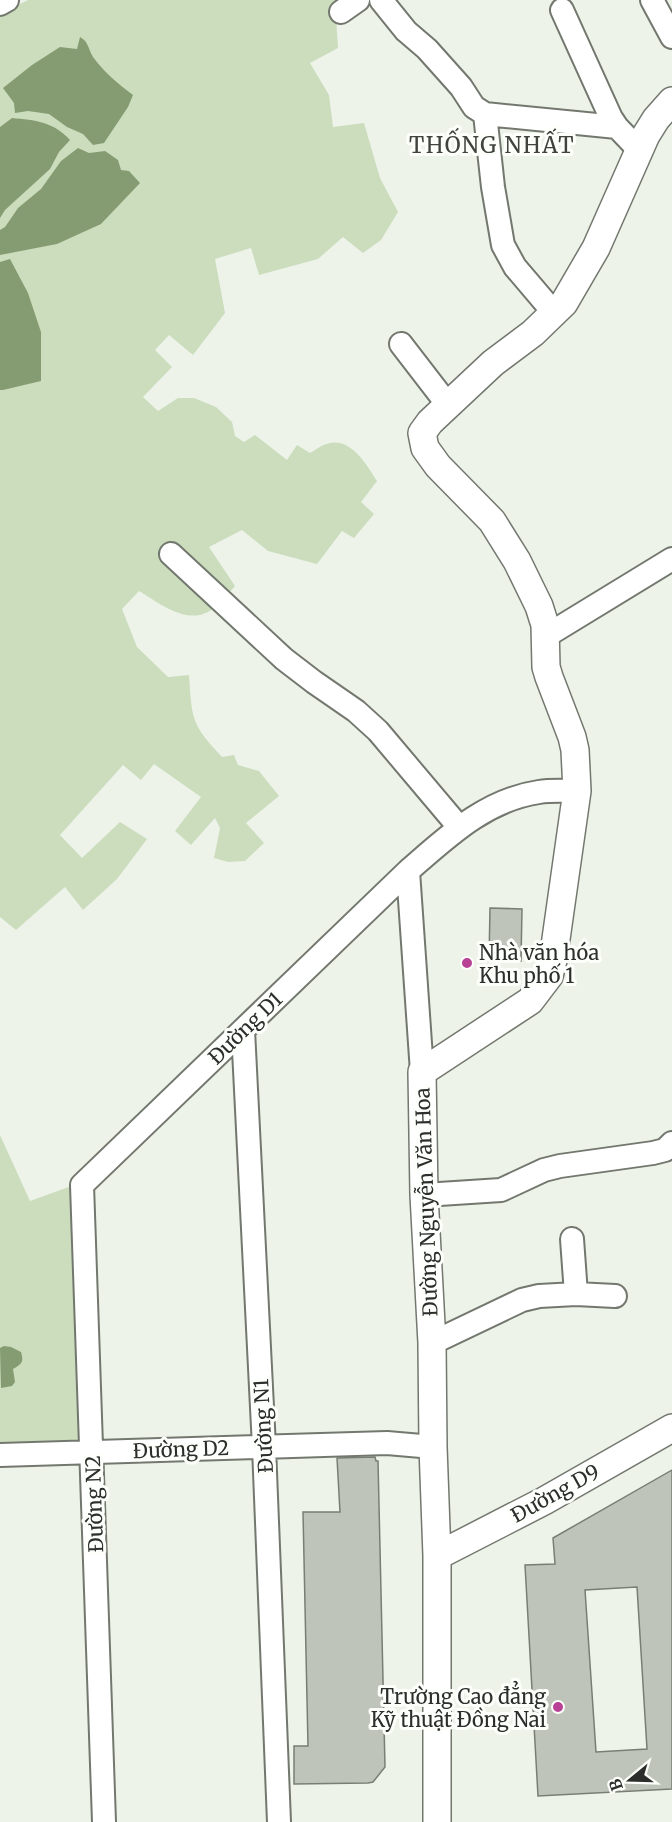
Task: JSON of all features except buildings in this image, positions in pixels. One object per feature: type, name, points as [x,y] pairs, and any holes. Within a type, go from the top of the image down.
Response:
[{"type":"street","points":[[0,4],[7,0]]},
{"type":"street","points":[[381,0],[406,31],[427,49],[461,87],[474,107],[485,114],[617,128]]},
{"type":"street","points":[[651,0],[672,37]]},
{"type":"street","points":[[562,10],[617,128],[639,150]]},
{"type":"street","name":"Đường Nguyễn Văn Hoa","points":[[437,1822],[437,1556],[432,1343],[424,1195],[422,1072],[530,1001],[549,976],[577,791],[575,750],[546,667],[546,636],[539,606],[529,583],[492,521],[438,466],[425,448],[422,433],[430,422],[493,363],[555,314],[564,303],[596,248],[639,150],[656,119],[672,101]]},
{"type":"street","points":[[485,114],[493,187],[503,245],[515,267],[555,314]]},
{"type":"street","points":[[401,344],[448,405]]},
{"type":"street","points":[[171,554],[284,659],[356,711],[378,731],[459,827]]},
{"type":"street","points":[[546,636],[672,559]]},
{"type":"street","name":"Đường D1","points":[[82,1185],[408,872],[459,827],[491,807],[517,797],[540,792],[577,791]]},
{"type":"street","points":[[408,872],[422,1072]]},
{"type":"street","name":"Đường N1","points":[[243,1030],[264,1447],[279,1822]]},
{"type":"street","points":[[424,1195],[501,1190],[544,1170],[654,1153],[665,1150],[672,1143]]},
{"type":"street","name":"Đường N2","points":[[82,1185],[104,1822]]},
{"type":"street","points":[[572,1239],[576,1294]]},
{"type":"street","points":[[432,1343],[522,1300],[539,1296],[576,1294],[615,1296]]},
{"type":"street","name":"Đường D9","points":[[437,1556],[544,1500],[672,1428]]},
{"type":"street","name":"Đường D2","points":[[0,1455],[387,1443],[433,1447]]},
{"type":"shaded area","points":[[28,0],[335,0],[338,48],[310,63],[329,95],[333,127],[364,123],[380,178],[398,212],[381,240],[363,253],[343,237],[318,259],[259,275],[251,248],[215,259],[225,313],[193,355],[169,335],[155,350],[172,367],[143,397],[158,411],[178,398],[194,398],[216,407],[232,422],[235,436],[244,442],[255,435],[287,460],[297,445],[310,453],[325,445],[343,444],[356,453],[377,481],[361,502],[374,514],[354,538],[342,531],[317,564],[268,551],[242,530],[209,547],[235,586],[212,610],[199,615],[181,614],[139,591],[122,609],[137,647],[168,677],[189,675],[195,720],[212,746],[222,757],[234,755],[238,765],[259,771],[279,796],[246,823],[264,843],[245,861],[228,862],[214,858],[220,828],[215,818],[191,845],[175,831],[201,797],[154,764],[141,780],[123,765],[60,835],[82,858],[120,822],[147,839],[117,879],[83,910],[65,887],[16,930],[0,917],[0,14]]},
{"type":"shaded area","points":[[80,37],[102,68],[133,95],[128,107],[104,143],[93,145],[83,134],[67,127],[49,114],[28,111],[15,113],[14,103],[3,88],[60,47],[77,49]]},
{"type":"shaded area","points":[[12,118],[36,121],[51,126],[70,140],[59,152],[50,169],[5,210],[0,218],[0,127]]},
{"type":"shaded area","points":[[78,148],[89,153],[105,151],[118,160],[121,170],[129,171],[140,183],[101,224],[57,244],[0,255],[0,230],[5,227],[18,208],[41,189],[61,161]]},
{"type":"shaded area","points":[[10,259],[28,293],[41,332],[41,381],[0,390],[0,262]]},
{"type":"shaded area","points":[[0,1135],[30,1201],[77,1184],[88,1447],[0,1450]]},
{"type":"shaded area","points":[[4,1346],[21,1352],[22,1360],[13,1369],[15,1382],[12,1386],[1,1388],[0,1348]]},
{"type":"place","name":"Nhà văn hóa Khu phố 1","points":[[467,963]]},
{"type":"place","name":"Trường Cao đẳng Kỹ thuật Đồng Nai","points":[[558,1707]]},
{"type":"district","name":"THỐNG NHẤT","points":[[492,145]]}]
